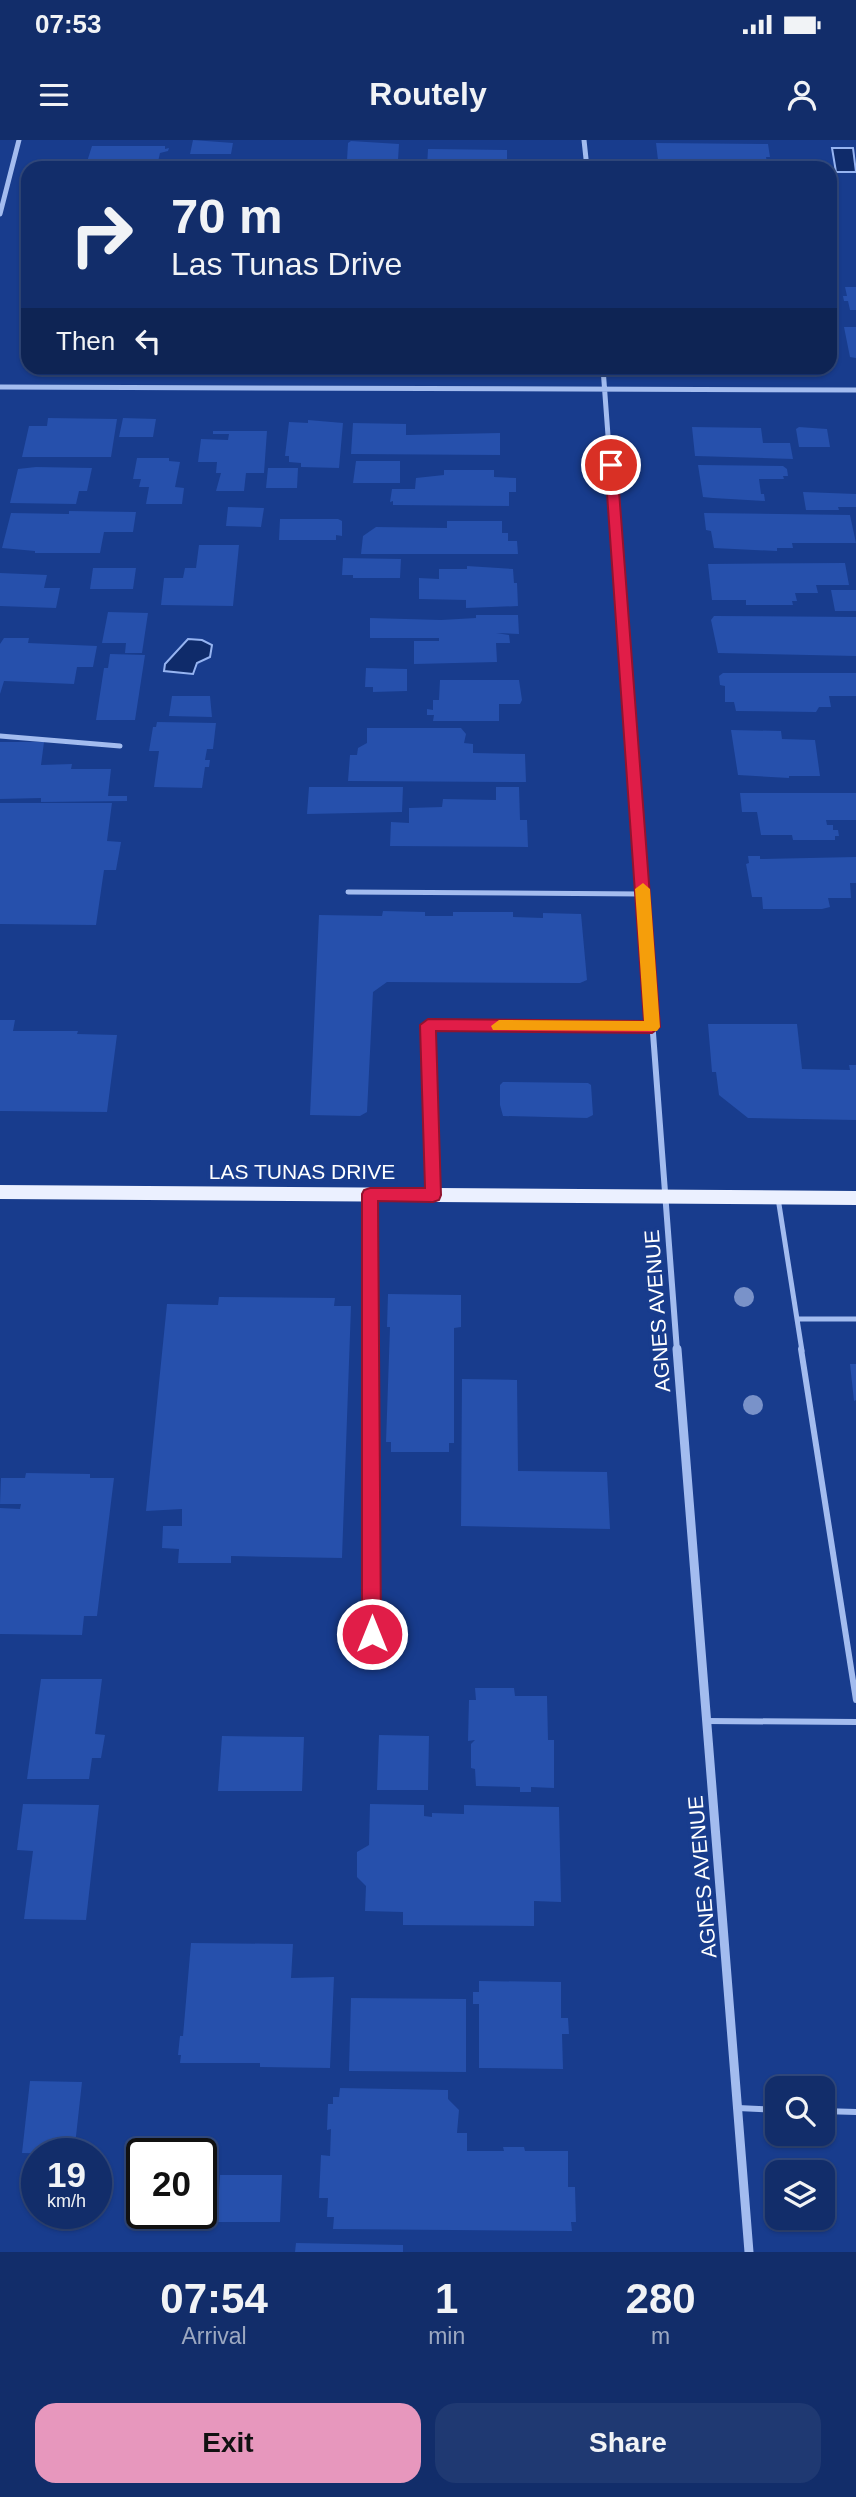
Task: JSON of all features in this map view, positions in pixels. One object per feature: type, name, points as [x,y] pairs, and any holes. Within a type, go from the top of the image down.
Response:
[{"type":"main road","name":"LAS TUNAS DRIVE","points":[[0,1192],[856,1198]]},
{"type":"street","points":[[0,214],[19,140]]},
{"type":"street","points":[[584,140],[586,161]]},
{"type":"street","name":"AGNES AVENUE","points":[[604,375],[652,1027],[750,2252]]},
{"type":"street","points":[[0,387],[856,390]]},
{"type":"lane","points":[[0,736],[120,746]]},
{"type":"lane","points":[[348,892],[643,894]]},
{"type":"lane","points":[[433,1195],[428,1025],[652,1027]]},
{"type":"lane","points":[[370,1194],[372,1634]]},
{"type":"lane","points":[[778,1198],[856,1700]]},
{"type":"lane","points":[[797,1319],[856,1319]]},
{"type":"lane","points":[[707,1721],[856,1722]]},
{"type":"lane","points":[[738,2108],[765,2109]]},
{"type":"lane","points":[[835,2111],[856,2112]]},
{"type":"water","points":[[832,148],[853,148],[856,172],[837,172],[837,161],[834,161]]},
{"type":"water","points":[[188,639],[202,640],[212,645],[210,657],[197,663],[193,674],[164,671],[165,664]]},
{"type":"building","points":[[193,140],[233,143],[231,154],[190,154]]},
{"type":"building","points":[[348,143],[399,144],[398,160],[347,160]]},
{"type":"building","points":[[656,143],[768,144],[770,157],[766,157],[767,161],[658,160]]},
{"type":"building","points":[[92,146],[169,148],[168,151],[160,153],[158,161],[87,161]]},
{"type":"building","points":[[428,149],[507,150],[507,161],[427,161]]},
{"type":"building","points":[[845,287],[856,287],[856,310],[850,310],[848,301],[844,301],[843,296],[847,296]]},
{"type":"building","points":[[844,327],[856,327],[856,358],[850,357]]},
{"type":"building","points":[[48,418],[117,419],[111,457],[22,457],[29,426],[47,426]]},
{"type":"building","points":[[123,418],[156,419],[153,437],[119,437]]},
{"type":"building","points":[[308,420],[343,423],[339,468],[301,467],[301,463],[289,462],[289,456],[285,456],[289,422],[308,423]]},
{"type":"building","points":[[353,423],[406,424],[406,435],[500,433],[500,455],[351,454]]},
{"type":"building","points":[[692,427],[761,428],[763,443],[790,443],[793,459],[695,456]]},
{"type":"building","points":[[796,429],[827,429],[830,447],[799,447]]},
{"type":"building","points":[[213,431],[267,431],[264,473],[246,473],[244,491],[216,491],[221,473],[216,473],[217,462],[198,462],[201,439],[228,440],[229,434],[213,434]]},
{"type":"building","points":[[137,458],[169,458],[169,461],[180,462],[175,487],[184,488],[182,504],[146,504],[149,487],[139,487],[141,479],[133,479]]},
{"type":"building","points":[[356,461],[400,461],[400,483],[353,483]]},
{"type":"building","points":[[698,465],[783,466],[787,469],[788,476],[783,476],[784,479],[759,479],[765,501],[703,497]]},
{"type":"building","points":[[92,468],[87,491],[79,491],[76,504],[10,503],[18,469]]},
{"type":"building","points":[[268,468],[298,468],[297,488],[266,488]]},
{"type":"building","points":[[444,470],[494,470],[494,477],[516,478],[516,492],[509,492],[509,506],[393,505],[393,501],[390,502],[392,489],[415,489],[416,478],[444,475]]},
{"type":"building","points":[[803,492],[856,494],[856,507],[806,510]]},
{"type":"building","points":[[228,507],[264,508],[261,527],[226,526]]},
{"type":"building","points":[[69,511],[136,512],[133,532],[104,532],[100,553],[35,553],[2,548],[11,513],[69,514]]},
{"type":"building","points":[[704,513],[850,515],[856,543],[792,543],[793,548],[777,548],[777,551],[714,548],[711,531],[706,530]]},
{"type":"building","points":[[280,519],[338,519],[342,521],[342,536],[336,535],[336,540],[279,540]]},
{"type":"building","points":[[447,521],[502,521],[502,533],[508,533],[508,541],[517,541],[518,554],[361,554],[363,536],[376,527],[447,528]]},
{"type":"building","points":[[199,545],[239,545],[233,606],[161,605],[164,578],[183,578],[185,568],[196,568]]},
{"type":"building","points":[[343,558],[401,559],[400,578],[353,578],[353,575],[342,575]]},
{"type":"building","points":[[845,563],[849,585],[816,585],[818,593],[795,593],[797,601],[792,601],[793,605],[746,605],[746,600],[712,600],[708,564]]},
{"type":"building","points":[[467,566],[513,569],[518,606],[466,608],[466,600],[419,599],[419,578],[439,579],[439,569],[467,569]]},
{"type":"building","points":[[93,568],[136,568],[133,589],[90,589]]},
{"type":"building","points":[[0,573],[47,575],[44,588],[60,588],[56,608],[0,606]]},
{"type":"building","points":[[831,590],[856,590],[856,611],[835,611]]},
{"type":"building","points":[[108,612],[148,613],[142,653],[125,653],[126,643],[102,643]]},
{"type":"building","points":[[476,615],[518,615],[519,634],[496,633],[509,635],[510,643],[496,643],[497,662],[414,664],[414,641],[439,641],[439,638],[370,638],[370,618],[441,620],[476,618]]},
{"type":"building","points":[[714,616],[856,617],[856,656],[718,653],[711,620]]},
{"type":"building","points":[[4,638],[29,638],[28,643],[97,646],[93,667],[77,667],[74,684],[4,681],[0,694],[0,644]]},
{"type":"building","points":[[110,654],[145,655],[135,720],[96,720],[104,668],[108,668]]},
{"type":"building","points":[[366,668],[407,669],[407,691],[373,692],[373,687],[365,687]]},
{"type":"building","points":[[723,673],[856,673],[856,696],[829,696],[831,707],[819,707],[816,712],[736,711],[734,702],[725,702],[725,686],[720,685],[719,676]]},
{"type":"building","points":[[440,680],[519,680],[522,700],[520,704],[499,704],[499,721],[433,721],[434,715],[427,715],[427,709],[433,710],[433,700],[439,700]]},
{"type":"building","points":[[172,696],[210,696],[212,717],[169,716]]},
{"type":"building","points":[[157,722],[216,723],[213,749],[207,749],[205,760],[210,760],[209,767],[205,767],[202,788],[154,787],[159,751],[149,751],[153,727],[156,727]]},
{"type":"building","points":[[367,728],[461,728],[466,734],[464,743],[473,744],[473,753],[525,754],[526,782],[348,781],[350,755],[357,755],[358,748],[367,743]]},
{"type":"building","points":[[731,730],[781,731],[782,739],[815,740],[820,776],[789,778],[738,775]]},
{"type":"building","points":[[0,742],[44,742],[41,765],[72,764],[71,769],[111,769],[108,796],[127,796],[127,801],[41,802],[41,798],[0,799]]},
{"type":"building","points":[[309,787],[403,787],[402,812],[307,814]]},
{"type":"building","points":[[496,787],[519,787],[520,820],[527,820],[528,847],[390,846],[391,822],[409,823],[409,808],[442,807],[443,799],[496,800]]},
{"type":"building","points":[[740,793],[856,793],[856,820],[826,820],[827,825],[833,825],[833,830],[838,830],[839,836],[835,836],[835,840],[793,840],[792,835],[761,835],[757,812],[742,812]]},
{"type":"building","points":[[0,803],[112,803],[107,841],[121,842],[116,870],[104,870],[96,925],[0,924]]},
{"type":"building","points":[[748,856],[760,856],[760,859],[856,857],[856,883],[850,883],[851,898],[828,898],[830,907],[763,909],[762,897],[752,897],[746,864],[749,863]]},
{"type":"building","points":[[383,911],[425,912],[425,916],[453,916],[453,912],[513,912],[513,917],[543,918],[543,913],[581,914],[587,980],[580,983],[387,982],[373,992],[367,1112],[360,1116],[310,1115],[319,915],[382,916]]},
{"type":"building","points":[[0,1020],[15,1020],[13,1031],[78,1031],[77,1034],[117,1035],[107,1112],[0,1111]]},
{"type":"building","points":[[708,1024],[797,1024],[802,1069],[850,1070],[849,1065],[856,1065],[856,1120],[748,1118],[719,1095],[716,1072],[712,1072]]},
{"type":"building","points":[[503,1082],[588,1083],[591,1085],[593,1115],[587,1118],[503,1116],[500,1085]]},
{"type":"building","points":[[388,1294],[461,1295],[461,1327],[454,1328],[454,1443],[449,1443],[449,1452],[391,1452],[391,1442],[386,1442],[390,1327],[387,1327]]},
{"type":"building","points":[[219,1297],[335,1298],[334,1306],[351,1306],[342,1558],[231,1556],[231,1563],[178,1563],[179,1549],[162,1548],[163,1526],[182,1526],[182,1509],[146,1511],[167,1304],[218,1305]]},
{"type":"building","points":[[850,1364],[856,1364],[854,1401]]},
{"type":"building","points":[[462,1379],[517,1380],[518,1471],[607,1472],[610,1529],[461,1526]]},
{"type":"building","points":[[26,1473],[90,1474],[90,1478],[114,1478],[97,1616],[84,1616],[82,1635],[0,1634],[0,1508],[20,1509],[21,1504],[0,1504],[1,1478],[25,1478]]},
{"type":"building","points":[[41,1679],[102,1679],[95,1734],[105,1735],[101,1758],[92,1758],[89,1779],[27,1779]]},
{"type":"building","points":[[475,1688],[514,1688],[515,1696],[547,1696],[548,1740],[554,1740],[554,1788],[531,1787],[531,1792],[520,1792],[520,1787],[476,1786],[475,1769],[471,1768],[471,1744],[475,1740],[468,1741],[469,1700],[476,1700]]},
{"type":"building","points":[[379,1735],[429,1736],[428,1790],[377,1790]]},
{"type":"building","points":[[222,1736],[304,1737],[302,1791],[218,1791]]},
{"type":"building","points":[[23,1804],[99,1805],[86,1920],[24,1919],[33,1851],[17,1850]]},
{"type":"building","points":[[370,1804],[424,1805],[424,1816],[432,1817],[432,1813],[464,1814],[464,1805],[559,1807],[561,1902],[534,1901],[534,1926],[403,1925],[403,1912],[365,1911],[366,1886],[357,1877],[357,1852],[369,1845]]},
{"type":"building","points":[[191,1943],[293,1944],[291,1978],[334,1977],[330,2068],[260,2067],[260,2063],[180,2063],[181,2055],[178,2055],[180,2036],[183,2036]]},
{"type":"building","points":[[479,1981],[561,1982],[561,2018],[568,2018],[569,2034],[562,2034],[563,2069],[479,2068],[479,2004],[473,2004],[473,1992],[479,1992]]},
{"type":"building","points":[[351,1998],[466,1999],[466,2072],[349,2071]]},
{"type":"building","points":[[30,2081],[82,2082],[76,2138],[24,2138]]},
{"type":"building","points":[[340,2088],[448,2090],[448,2099],[459,2110],[457,2133],[467,2133],[467,2151],[504,2151],[503,2147],[524,2147],[525,2151],[568,2151],[568,2187],[575,2187],[576,2222],[571,2222],[572,2231],[333,2229],[334,2217],[327,2217],[328,2198],[319,2198],[321,2155],[330,2156],[328,2104],[333,2104],[333,2097],[339,2097]]},
{"type":"building","points":[[220,2175],[282,2175],[280,2222],[217,2222]]},
{"type":"building","points":[[296,2243],[403,2245],[403,2252],[295,2252]]},
{"type":"slow traffic","points":[[499,1026],[652,1027],[643,889]]},
{"type":"route","points":[[372,1634],[370,1194],[433,1195],[428,1025],[652,1027],[611,465]]}]
